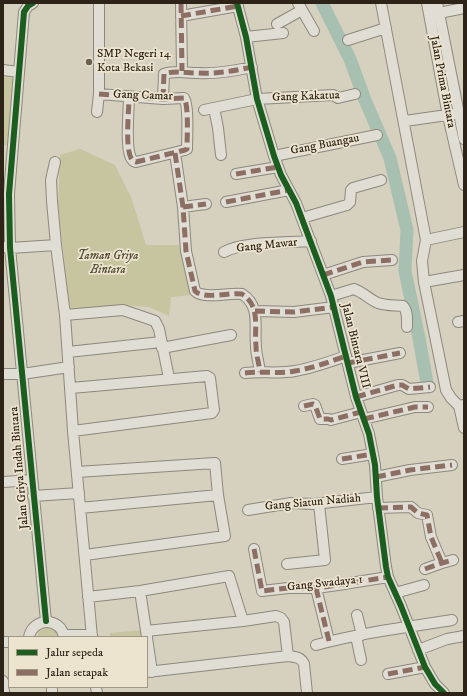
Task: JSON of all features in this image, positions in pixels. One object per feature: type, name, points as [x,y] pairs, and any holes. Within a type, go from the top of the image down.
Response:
[{"type":"street","points":[[97,112],[99,94],[99,3]]},
{"type":"street","points":[[181,3],[182,71]]},
{"type":"street","points":[[381,3],[405,121],[426,240],[422,261],[424,282],[446,390],[451,398],[462,405],[464,428]]},
{"type":"street","name":"Jalan Prima Bintara","points":[[427,3],[448,116],[464,185]]},
{"type":"street","name":"Jalan Griya Indah Bintara","points":[[29,4],[24,12],[19,72],[8,153],[6,197],[9,216],[7,248],[22,374],[46,621]]},
{"type":"street","points":[[181,16],[238,5]]},
{"type":"street","name":"Jalan Bintara VIII","points":[[238,5],[246,37],[257,99],[274,156],[278,168],[302,218],[331,296],[356,397],[369,434],[374,454],[378,508],[388,577],[425,667],[435,684],[444,693]]},
{"type":"street","points":[[277,24],[300,6],[314,31]]},
{"type":"street","points":[[438,8],[464,8]]},
{"type":"street","name":"Jalan Prima Bintara","points":[[438,8],[464,139]]},
{"type":"street","points":[[348,40],[386,28]]},
{"type":"street","points":[[246,37],[283,33]]},
{"type":"street","points":[[163,99],[164,74],[182,71],[198,73],[228,72],[252,67]]},
{"type":"street","points":[[3,70],[19,72]]},
{"type":"street","name":"Gang Camar","points":[[99,94],[163,99],[185,98],[187,149],[175,153]]},
{"type":"street","name":"Gang Kakatua","points":[[257,99],[333,94],[338,98],[355,94]]},
{"type":"street","points":[[129,97],[128,140],[131,157],[133,161],[136,162],[175,153],[183,206],[186,252],[195,291],[198,293],[214,295],[242,294],[251,301],[255,311],[256,349],[260,372]]},
{"type":"street","points":[[220,155],[218,128],[209,109],[257,99]]},
{"type":"street","points":[[405,121],[448,116],[458,113]]},
{"type":"street","name":"Gang Buangau","points":[[274,156],[377,135]]},
{"type":"street","points":[[29,636],[32,629],[36,625],[46,621],[58,625],[62,629],[64,636],[92,636],[73,431],[65,315],[51,190],[51,180],[55,162]]},
{"type":"street","points":[[236,174],[278,168]]},
{"type":"street","points":[[302,218],[347,205],[350,202],[352,188],[381,180]]},
{"type":"street","points":[[226,202],[289,190]]},
{"type":"street","points":[[183,206],[206,204]]},
{"type":"street","points":[[426,240],[464,232]]},
{"type":"street","name":"Gang Mawar","points":[[224,252],[229,249],[251,245],[311,242]]},
{"type":"street","points":[[7,248],[56,245]]},
{"type":"street","points":[[323,275],[363,262],[392,260]]},
{"type":"street","points":[[424,282],[464,275]]},
{"type":"street","points":[[331,296],[354,289],[377,303],[391,306],[403,306],[406,308],[407,327]]},
{"type":"street","points":[[255,311],[294,312],[334,307]]},
{"type":"street","points":[[65,315],[116,310],[129,312],[155,321],[159,329],[168,378]]},
{"type":"street","points":[[68,352],[162,345],[231,336]]},
{"type":"street","points":[[244,373],[293,372],[347,360],[400,353]]},
{"type":"street","points":[[3,374],[22,374],[68,367]]},
{"type":"street","points":[[71,388],[168,378],[207,376],[210,378],[214,412],[73,431]]},
{"type":"street","points":[[356,397],[402,385],[409,388],[430,387]]},
{"type":"street","points":[[304,406],[313,404],[320,419],[331,420],[415,407],[428,407]]},
{"type":"street","points":[[342,459],[374,454]]},
{"type":"street","points":[[77,472],[214,463],[225,536],[84,555]]},
{"type":"street","points":[[376,477],[410,470],[452,465]]},
{"type":"street","points":[[3,482],[32,480]]},
{"type":"street","points":[[33,496],[79,492]]},
{"type":"street","points":[[80,508],[218,495]]},
{"type":"street","name":"Gang Siatun Nadiah","points":[[248,510],[291,502],[319,504],[377,497]]},
{"type":"street","points":[[287,564],[322,561],[326,559],[319,504]]},
{"type":"street","points":[[378,508],[411,507],[418,513],[425,514],[427,516],[432,537],[442,563]]},
{"type":"street","name":"Gang Swadaya 1","points":[[254,549],[262,591],[288,588],[316,588],[388,577]]},
{"type":"street","points":[[425,570],[453,560]]},
{"type":"street","points":[[88,597],[140,591],[229,576],[243,621]]},
{"type":"street","points":[[395,593],[424,585]]},
{"type":"street","points":[[316,588],[329,641]]},
{"type":"street","points":[[140,591],[147,635],[276,616],[281,618],[284,622],[288,656]]},
{"type":"street","points":[[356,615],[361,660]]},
{"type":"street","points":[[316,645],[329,641],[409,626],[452,620]]},
{"type":"street","points":[[418,650],[446,639],[464,636]]},
{"type":"street","points":[[148,654],[149,672],[288,656],[299,658],[304,664],[307,693]]},
{"type":"street","points":[[388,674],[425,667]]},
{"type":"street","points":[[3,681],[4,693]]},
{"type":"green space","points":[[3,77],[15,78],[8,145],[3,145]]},
{"type":"green space","name":"Taman Griya Bintara","points":[[80,149],[115,165],[131,197],[146,245],[179,245],[190,295],[171,297],[169,316],[149,307],[124,305],[70,311],[58,206],[60,155]]},
{"type":"green space","points":[[50,624],[61,636],[37,636],[40,629]]},
{"type":"green space","points":[[145,630],[146,636],[110,636],[110,633]]},
{"type":"waterway","points":[[322,3],[350,59],[365,100],[390,158],[407,230],[405,271],[427,383]]},
{"type":"marked path","points":[[181,3],[182,71]]},
{"type":"marked path","points":[[181,16],[238,6]]},
{"type":"marked path","points":[[163,99],[164,74],[176,72],[218,73],[252,67]]},
{"type":"marked path","points":[[99,94],[163,99],[184,98],[187,107],[187,149],[136,162],[133,161],[129,153],[128,146],[129,97]]},
{"type":"marked path","points":[[175,153],[183,207],[186,251],[195,291],[204,295],[242,294],[248,299],[252,305],[255,317],[256,349],[260,372]]},
{"type":"marked path","points":[[236,174],[278,167]]},
{"type":"marked path","points":[[226,202],[289,190]]},
{"type":"marked path","points":[[183,207],[206,204]]},
{"type":"marked path","points":[[323,275],[363,262],[392,260]]},
{"type":"marked path","points":[[255,311],[294,312],[334,307]]},
{"type":"marked path","points":[[348,363],[400,353]]},
{"type":"marked path","points":[[245,373],[295,371],[315,367],[346,356]]},
{"type":"marked path","points":[[356,397],[398,385],[402,385],[409,389],[430,387]]},
{"type":"marked path","points":[[304,406],[315,405],[320,419],[331,420],[361,412]]},
{"type":"marked path","points":[[364,419],[415,407],[428,407]]},
{"type":"marked path","points":[[342,459],[373,454]]},
{"type":"marked path","points":[[376,477],[410,470],[452,465]]},
{"type":"marked path","points":[[378,508],[411,507],[418,513],[427,515],[431,537],[442,563]]},
{"type":"marked path","points":[[254,549],[262,591],[288,588],[316,588],[388,577]]},
{"type":"marked path","points":[[425,569],[453,560]]},
{"type":"marked path","points":[[316,588],[329,641]]},
{"type":"marked path","points":[[388,674],[425,667]]},
{"type":"cycle path","points":[[33,3],[28,6],[24,12],[9,194],[10,248],[46,621]]},
{"type":"cycle path","points":[[237,3],[246,37],[257,99],[274,156],[281,175],[296,203],[331,296],[356,397],[369,434],[375,465],[377,497],[388,577],[425,667],[435,684],[444,693]]},
{"type":"place","name":"SMP Negeri 14 Kota Bekasi","points":[[89,62]]}]
